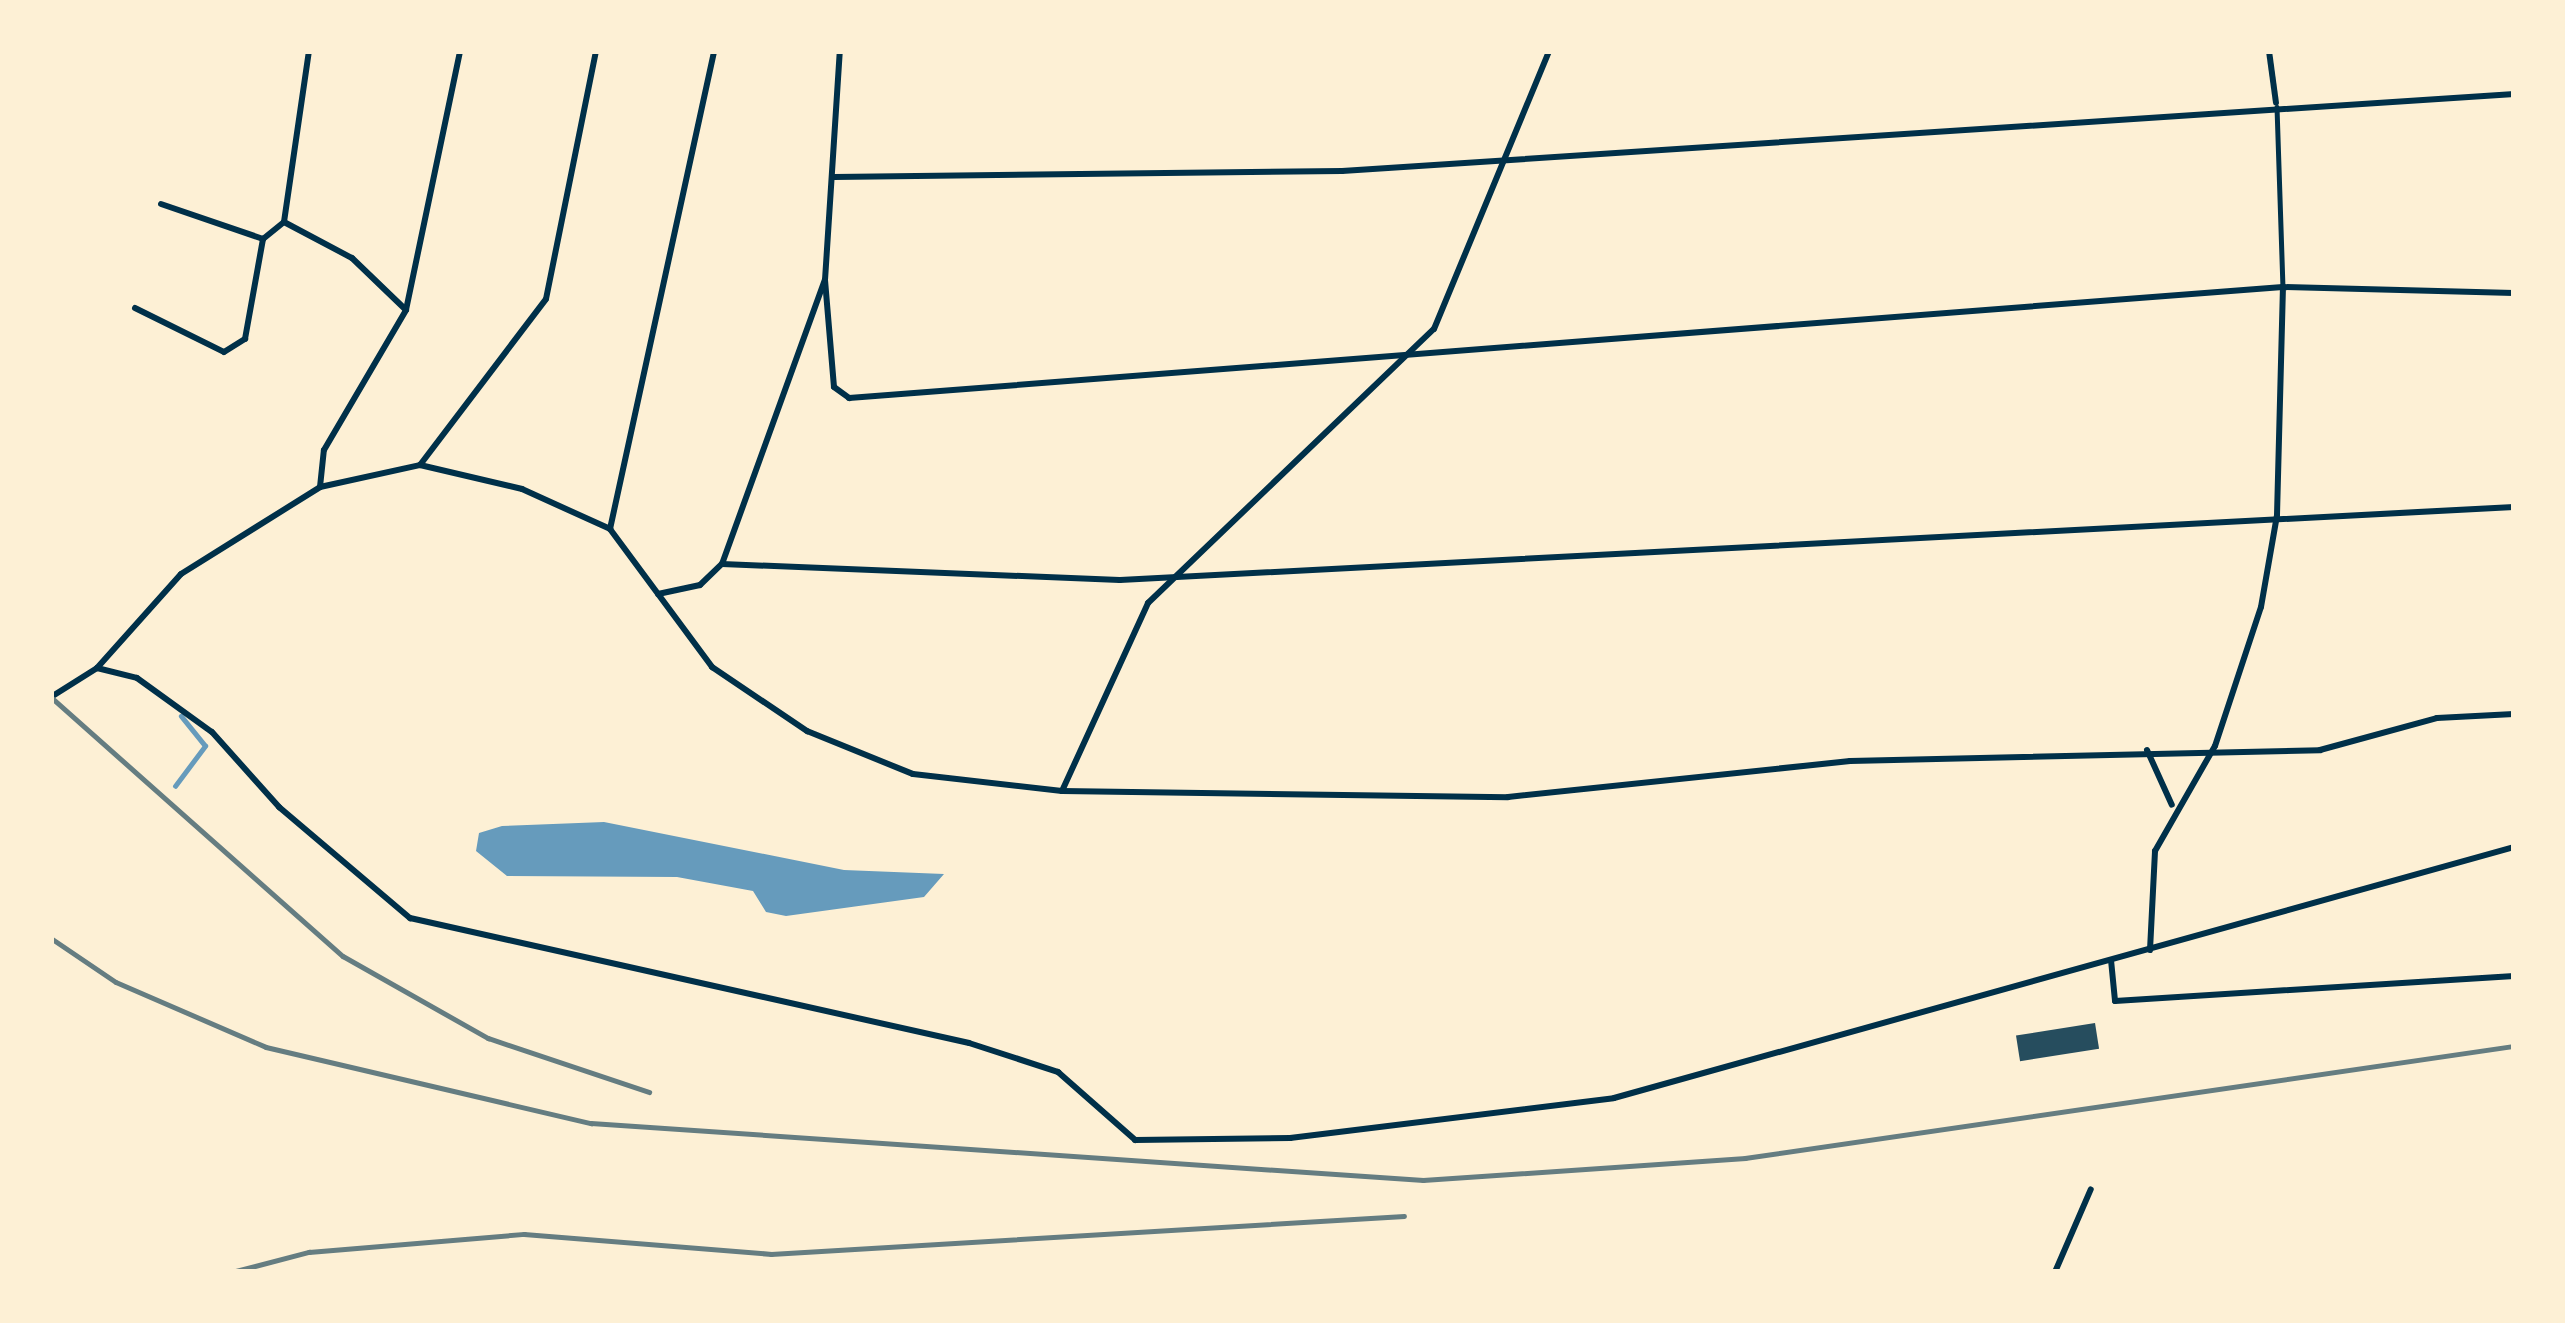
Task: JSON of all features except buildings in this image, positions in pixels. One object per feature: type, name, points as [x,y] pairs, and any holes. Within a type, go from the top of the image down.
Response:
[{"type":"street","points":[[135,308],[234,350],[263,239],[284,222],[309,51]]},
{"type":"street","points":[[320,487],[324,450],[406,310],[460,51]]},
{"type":"street","points":[[419,465],[546,299],[596,51]]},
{"type":"street","points":[[610,530],[714,51]]},
{"type":"street","points":[[840,51],[825,280],[834,387],[850,398],[1402,363],[2283,287],[2514,293]]},
{"type":"street","points":[[1062,791],[1134,623],[1434,329],[1511,155],[1549,51]]},
{"type":"street","points":[[2150,950],[2151,874],[2172,805],[2215,746],[2261,607],[2277,515],[2283,287],[2276,103],[2269,51]]},
{"type":"street","points":[[834,178],[1342,171],[1511,155],[2276,103],[2514,94]]},
{"type":"street","points":[[161,204],[263,239]]},
{"type":"street","points":[[284,222],[352,258],[406,310]]},
{"type":"street","points":[[658,594],[700,585],[722,564],[825,280]]},
{"type":"street","points":[[51,697],[55,684],[97,668],[181,574],[320,487],[419,465],[523,489],[610,530],[712,668],[807,731],[913,774],[1062,791],[1508,797],[1850,761],[2215,746],[2320,750],[2437,718],[2514,714]]},
{"type":"street","points":[[722,564],[1177,577],[1664,559],[2277,515],[2514,507]]},
{"type":"street","points":[[97,668],[137,678],[212,732],[279,807],[410,919],[969,1043],[1058,1072],[1135,1140],[1457,1124],[1614,1098],[2514,847]]},
{"type":"street","points":[[2145,748],[2172,805]]},
{"type":"street","points":[[2111,960],[2115,1001],[2514,976]]},
{"type":"street","points":[[2055,1272],[2091,1189]]},
{"type":"water","points":[[604,822],[844,870],[944,874],[924,897],[786,916],[766,912],[753,891],[677,877],[507,876],[476,851],[479,833],[502,826]]},
{"type":"waterway","points":[[175,786],[205,746],[181,716]]},
{"type":"railway","points":[[51,697],[343,956],[488,1038],[649,1092]]},
{"type":"railway","points":[[51,938],[116,982],[266,1047],[591,1123],[1423,1180],[1745,1158],[2514,1046]]},
{"type":"railway","points":[[232,1272],[309,1252],[524,1234],[771,1254],[1404,1216]]}]
